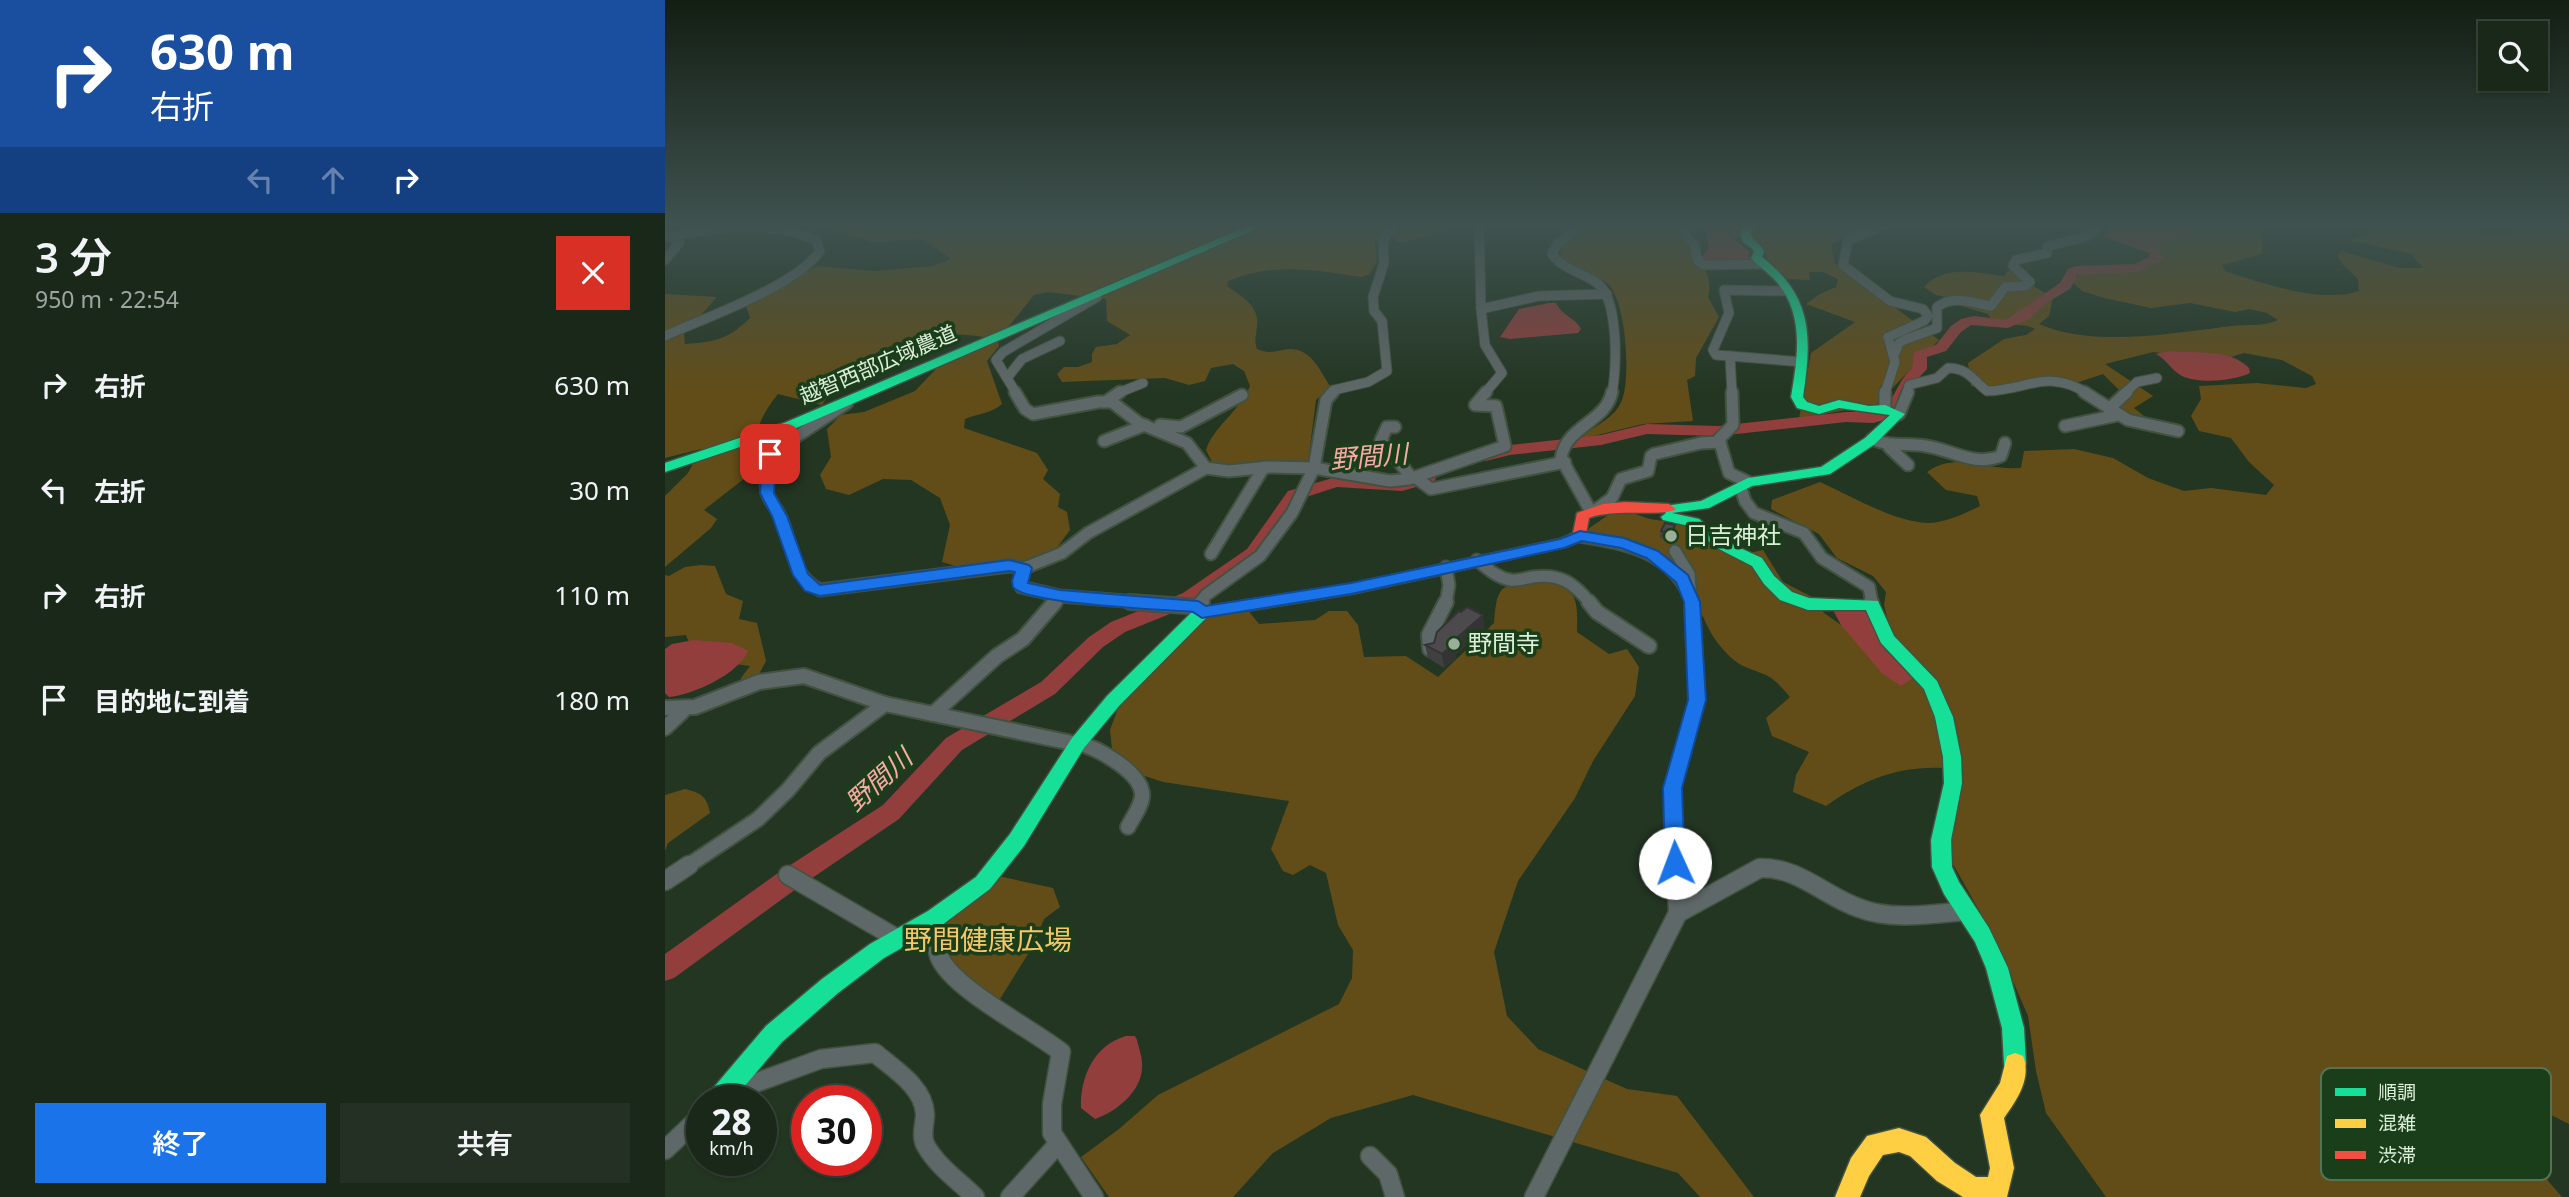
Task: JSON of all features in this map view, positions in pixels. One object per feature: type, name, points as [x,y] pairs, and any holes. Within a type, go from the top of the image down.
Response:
[{"type":"street","points":[[665,336],[784,281]]},
{"type":"street","name":"越智西部広域農道","points":[[665,468],[766,435],[1126,281]]},
{"type":"street","points":[[731,1085],[774,1034],[830,986],[898,939],[935,918],[983,883],[1017,840],[1078,743],[1113,701],[1200,610],[1206,595],[1260,556],[1292,513],[1314,468],[1326,400],[1334,390],[1368,382],[1387,370],[1382,321],[1374,311],[1373,297],[1378,281]]},
{"type":"street","points":[[852,398],[770,454],[767,493],[780,516],[801,575],[810,588],[820,590],[1009,566],[1024,568],[1062,553],[1088,533],[1206,468],[1229,471],[1264,467],[1314,468],[1391,481],[1414,478],[1461,459],[1505,446],[1496,406],[1475,405],[1502,373],[1485,345],[1480,281]]},
{"type":"street","points":[[1592,281],[1601,286],[1607,294],[1617,353],[1612,395],[1607,408],[1568,440],[1561,450],[1565,462],[1594,509]]},
{"type":"street","points":[[1781,281],[1801,312],[1803,362],[1797,397],[1802,405],[1818,410],[1839,404],[1892,411]]},
{"type":"street","points":[[1863,281],[1890,302],[1923,309],[1928,316],[1924,321],[1888,338],[1895,353],[1897,368],[1883,395],[1892,411]]},
{"type":"street","points":[[1895,353],[1899,343],[1904,340],[1937,328],[1940,320],[1937,307],[1943,301],[1958,298],[1991,306],[2005,286],[2025,286],[2029,281]]},
{"type":"street","points":[[1107,289],[1108,292],[1073,309],[1003,352],[996,360],[1025,409],[1033,414],[1107,401],[1122,390],[1143,383]]},
{"type":"street","points":[[1786,291],[1724,290],[1729,313],[1713,350],[1716,355],[1803,362]]},
{"type":"street","points":[[1481,309],[1539,296],[1607,294]]},
{"type":"street","points":[[1007,378],[1023,359],[1060,341]]},
{"type":"street","points":[[1730,356],[1733,425],[1719,439],[1729,473],[1745,485]]},
{"type":"street","points":[[1594,509],[1692,509],[1745,485],[1825,471],[1872,439],[1892,411],[1906,399],[1909,385],[1937,378],[1948,368],[1957,367],[1972,373],[1986,391],[1999,391],[2045,380],[2064,382],[2140,425],[2178,431]]},
{"type":"street","points":[[2116,413],[2112,406],[2137,382],[2157,378]]},
{"type":"street","points":[[1104,441],[1147,426],[1172,428],[1188,425],[1204,413],[1242,395]]},
{"type":"street","points":[[1107,401],[1147,426],[1187,443],[1206,468]]},
{"type":"street","points":[[2065,426],[2075,426],[2116,413]]},
{"type":"street","points":[[1395,427],[1387,427],[1381,440],[1414,478],[1431,489],[1565,462]]},
{"type":"street","points":[[1872,439],[1889,447],[1908,465]]},
{"type":"street","points":[[1580,536],[1582,516],[1612,498],[1621,479],[1649,471],[1651,456],[1701,443],[1720,442]]},
{"type":"street","points":[[1889,447],[1926,446],[1986,461],[2001,456],[2005,443]]},
{"type":"street","points":[[1211,554],[1264,467]]},
{"type":"street","points":[[1745,485],[1745,501],[1754,513],[1804,533],[1822,558],[1868,587],[1872,605],[1888,640],[1925,674],[1937,696],[1953,761],[1952,794],[1942,830],[1940,858],[1952,891],[1982,935],[2003,989],[2013,1030],[2016,1064],[2011,1087],[1992,1115],[2002,1168],[1999,1189],[1973,1189],[1947,1172],[1917,1146],[1899,1140],[1876,1145],[1860,1167],[1847,1197]]},
{"type":"street","points":[[1634,509],[1694,522],[1722,545],[1757,562],[1769,580],[1786,596],[1808,604],[1872,605]]},
{"type":"street","points":[[1024,568],[1019,581],[1021,587],[1060,596],[1200,610],[1351,589],[1564,543],[1580,536],[1624,543],[1652,555],[1682,579],[1690,596]]},
{"type":"street","points":[[1534,1197],[1678,913],[1672,788],[1697,700],[1689,574],[1675,551]]},
{"type":"street","points":[[1477,560],[1492,573],[1511,580],[1546,575],[1566,579],[1577,586],[1597,612],[1649,646]]},
{"type":"street","points":[[1430,649],[1429,635],[1440,621],[1447,600],[1450,579],[1446,567]]},
{"type":"street","points":[[933,714],[997,656],[1023,639],[1060,596]]},
{"type":"street","points":[[665,728],[683,712],[746,686],[800,675],[812,677],[885,704],[1099,749],[1134,778],[1141,788],[1142,795],[1128,827]]},
{"type":"street","points":[[665,881],[758,819],[788,790],[819,753],[885,704]]},
{"type":"street","points":[[665,708],[683,712]]},
{"type":"street","points":[[1678,913],[1760,869],[1771,867],[1825,889],[1857,907],[1877,912],[1966,911]]},
{"type":"street","points":[[787,875],[898,939]]},
{"type":"street","points":[[935,918],[940,958],[968,989],[1045,1037],[1061,1052],[1052,1104],[1052,1133],[1094,1197]]},
{"type":"street","points":[[747,1085],[837,1056],[875,1054],[907,1081],[923,1101],[926,1146],[975,1197]]},
{"type":"street","points":[[665,1150],[686,1130]]},
{"type":"street","points":[[1010,1197],[1058,1144]]},
{"type":"street","points":[[1370,1156],[1386,1167],[1394,1183],[1395,1197]]},
{"type":"green space","points":[[787,281],[1228,281],[1227,286],[1248,302],[1256,313],[1257,349],[1270,352],[1290,349],[1304,353],[1315,362],[1330,386],[1316,400],[1308,463],[1272,461],[1231,466],[1212,462],[1206,450],[1209,442],[1250,386],[1244,371],[1233,364],[1211,368],[1205,381],[1189,385],[1165,378],[1062,382],[1057,374],[1064,367],[1078,367],[1092,362],[1096,347],[1117,344],[1130,335],[1107,321],[1106,299],[1048,292],[1034,295],[998,340],[999,346],[987,361],[1002,404],[965,419],[964,428],[1037,453],[1048,470],[1043,479],[1060,494],[1058,507],[1067,512],[1070,530],[1056,549],[1027,561],[1008,559],[959,567],[942,562],[950,525],[940,498],[911,480],[883,479],[849,495],[826,489],[820,475],[831,457],[827,429],[841,415],[864,412],[915,391],[937,368],[985,347],[983,337],[935,335],[891,346],[872,356],[837,385],[822,405],[778,394],[759,425],[745,478],[704,510],[717,519],[711,528],[665,567],[665,496],[688,473],[701,449],[665,458],[665,294],[717,297],[684,334],[685,344],[721,338],[735,331],[750,318],[745,302]]},
{"type":"green space","points":[[1604,281],[1708,281],[1708,297],[1719,317],[1696,358],[1695,376],[1687,380],[1693,421],[1643,424],[1585,438],[1582,436],[1610,416],[1619,406],[1625,389],[1623,322],[1614,293]]},
{"type":"green space","points":[[1838,281],[1859,281],[1939,340],[1877,404],[1799,419],[1811,353],[1855,322],[1806,304],[1836,287]]},
{"type":"green space","points":[[1931,281],[2026,281],[2053,297],[2049,316],[2039,324],[2084,335],[2134,337],[2278,320],[2267,313],[2250,309],[2235,312],[2190,303],[2151,308],[2082,291],[2072,282],[2256,281],[2310,294],[2328,295],[2359,291],[2358,281],[2569,281],[2569,1124],[2551,1115],[2551,1068],[2321,1068],[2321,1180],[2547,1180],[2562,1197],[2106,1197],[2046,1113],[2036,1071],[2028,1016],[1993,935],[1949,857],[1950,833],[1960,796],[1943,768],[1911,769],[1881,776],[1826,806],[1793,792],[1796,775],[1809,752],[1772,736],[1766,718],[1790,697],[1773,679],[1737,662],[1727,654],[1708,627],[1687,582],[1672,564],[1639,545],[1588,529],[1614,511],[1629,512],[1650,519],[1688,525],[1732,557],[1763,550],[1783,582],[1812,597],[1824,613],[1841,625],[1873,632],[1888,621],[1884,605],[1886,592],[1873,576],[1837,558],[1819,534],[1771,509],[1772,500],[1820,482],[1900,518],[1935,523],[1980,506],[1977,496],[1946,490],[1927,472],[1938,466],[1960,462],[2021,468],[2024,451],[2074,449],[2113,458],[2148,478],[2184,491],[2211,488],[2266,495],[2274,485],[2249,462],[2231,438],[2199,431],[2191,416],[2201,399],[2199,386],[2257,383],[2306,388],[2316,384],[2312,376],[2282,360],[2244,353],[2221,360],[2153,352],[2105,364],[2153,396],[2134,408],[2149,420],[2131,424],[2100,410],[2120,391],[2103,374],[2073,384],[2025,381],[1998,390],[1971,386],[1968,363],[2004,339],[2026,335],[2035,329],[1992,321],[1988,314],[1961,306],[1961,300],[1936,295],[1924,287]]},
{"type":"green space","points":[[715,566],[726,594],[743,601],[739,619],[757,623],[766,661],[759,674],[742,682],[741,678],[750,666],[728,663],[692,650],[686,635],[665,637],[665,575],[669,576],[685,567]]},
{"type":"green space","points":[[1540,579],[1562,586],[1573,595],[1577,610],[1577,632],[1609,654],[1627,649],[1639,667],[1635,696],[1593,761],[1575,798],[1518,881],[1494,952],[1507,1016],[1538,1049],[1627,1089],[1677,1096],[1754,1197],[1700,1197],[1678,1173],[1413,1095],[1331,1118],[1273,1153],[1233,1197],[1109,1197],[1081,1157],[1158,1095],[1339,1004],[1352,978],[1353,950],[1338,925],[1326,873],[1310,865],[1293,875],[1283,871],[1271,849],[1289,801],[1163,782],[1124,769],[1112,749],[1110,730],[1121,700],[1206,616],[1247,609],[1259,624],[1315,620],[1329,611],[1347,611],[1358,625],[1364,657],[1406,656],[1438,677],[1494,623],[1497,599],[1504,588]]},
{"type":"green space","points":[[685,789],[702,796],[710,813],[668,843],[665,851],[665,795]]},
{"type":"green space","name":"野間健康広場","points":[[998,876],[1053,888],[1060,907],[1044,919],[1033,946],[1000,999],[982,993],[944,956],[942,927],[948,916]]},
{"type":"shaded area","points":[[1556,303],[1575,322],[1581,329],[1578,333],[1510,339],[1500,337],[1519,309]]},
{"type":"shaded area","points":[[2169,351],[2232,357],[2249,368],[2250,373],[2216,380],[2189,378],[2178,374],[2156,354]]},
{"type":"shaded area","points":[[1833,610],[1865,610],[1916,676],[1901,686],[1882,673],[1841,625]]},
{"type":"shaded area","points":[[694,640],[732,643],[748,651],[735,668],[714,682],[669,697],[665,693],[665,649],[672,644]]},
{"type":"shaded area","points":[[1126,1036],[1135,1036],[1137,1040],[1142,1061],[1141,1077],[1126,1100],[1095,1119],[1081,1108],[1086,1074],[1105,1047]]},
{"type":"building","points":[[1665,523],[1675,525],[1671,533],[1661,531]]},
{"type":"building","points":[[1467,607],[1483,615],[1451,643],[1453,645],[1442,654],[1425,645],[1434,643],[1437,632]]},
{"type":"waterway","name":"野間川","points":[[1486,456],[1510,450],[1601,440],[1647,429],[1718,431],[1886,415],[1895,407],[1906,382],[1920,369],[1919,355],[1941,348],[1956,329],[1966,322],[1974,320],[2008,324],[2024,316],[2041,300],[2065,286],[2068,281]]},
{"type":"waterway","name":"野間川","points":[[665,969],[787,881],[891,812],[954,744],[1048,688],[1096,642],[1118,627],[1190,598],[1254,553],[1294,495],[1336,482],[1402,486],[1428,478]]},
{"type":"traffic: fast","points":[[665,468],[789,426],[1129,281]]},
{"type":"traffic: fast","points":[[1669,509],[1704,505],[1748,482],[1825,471],[1870,441],[1899,414],[1885,409],[1869,410],[1839,404],[1819,410],[1802,405],[1797,397],[1803,337],[1801,319],[1795,302],[1782,281]]},
{"type":"traffic: fast","points":[[1668,517],[1694,522],[1722,545],[1757,562],[1769,580],[1786,596],[1808,604],[1872,605],[1887,639],[1931,686],[1944,717],[1952,757],[1953,783],[1941,840],[1942,867],[1951,888],[1982,935],[1997,968],[2013,1028],[2015,1064]]},
{"type":"traffic: fast","points":[[731,1085],[774,1034],[830,986],[877,951],[935,918],[983,883],[1017,840],[1078,743],[1113,701],[1202,612],[1351,589],[1443,569]]},
{"type":"traffic: slow","points":[[1847,1197],[1860,1167],[1876,1145],[1899,1140],[1917,1146],[1946,1172],[1973,1189],[1998,1189],[2002,1168],[1992,1115],[2011,1088],[2015,1064]]},
{"type":"traffic: jam","points":[[1443,569],[1564,543],[1580,536],[1582,516],[1603,508],[1625,506],[1669,509]]},
{"type":"place","name":"日吉神社","points":[[1671,536]]},
{"type":"place","name":"野間寺","points":[[1454,644]]},
{"type":"route","points":[[770,454],[767,493],[780,516],[801,575],[810,588],[820,590],[1009,566],[1024,568],[1019,581],[1021,587],[1060,596],[1198,607],[1202,612],[1351,589],[1564,543],[1580,536],[1624,543],[1652,555],[1682,579],[1692,602],[1697,700],[1672,788],[1675,863]]}]
